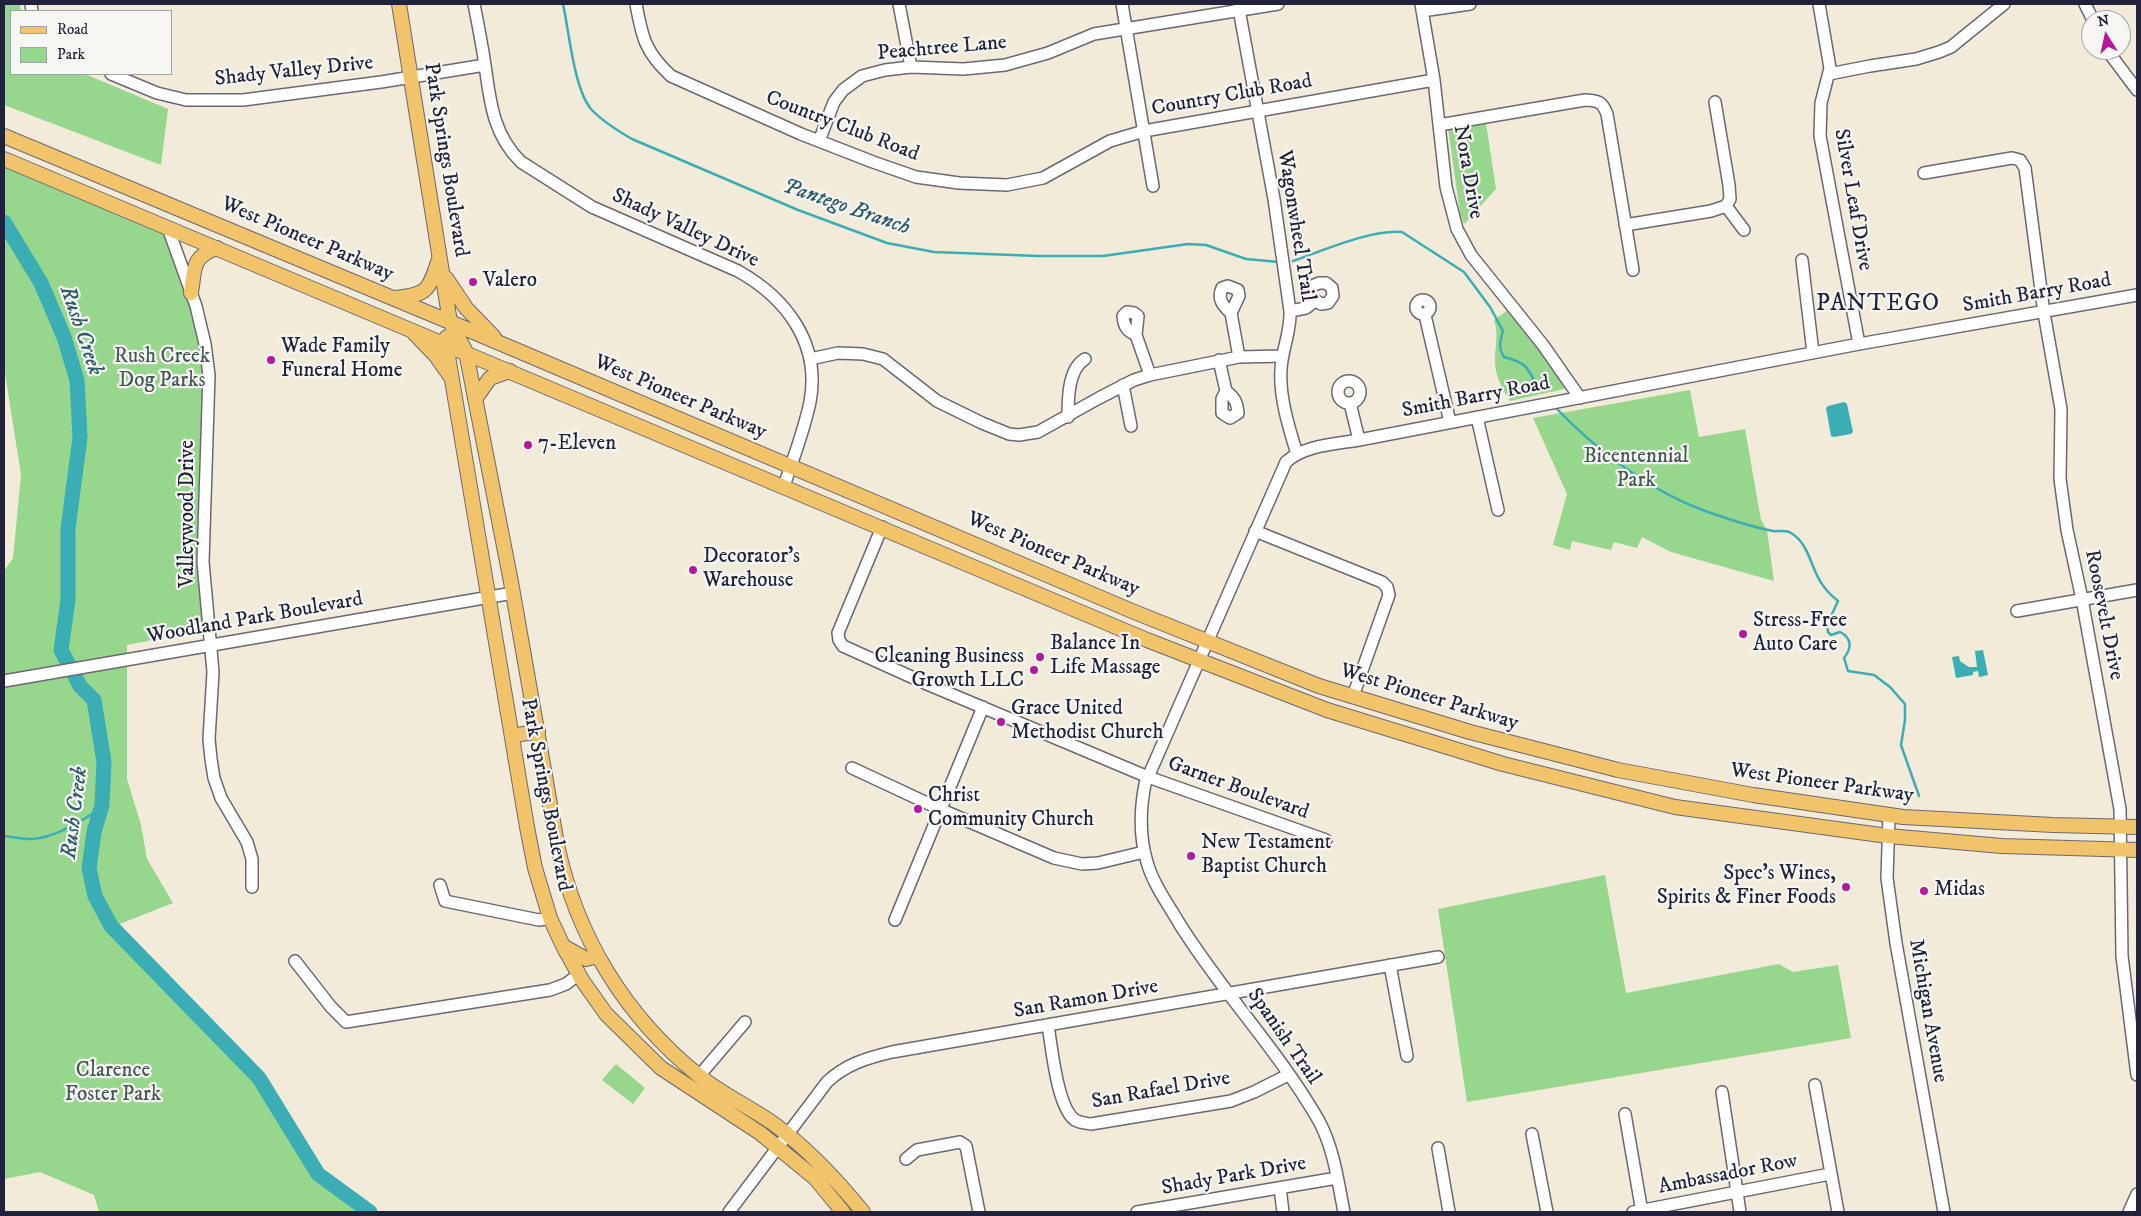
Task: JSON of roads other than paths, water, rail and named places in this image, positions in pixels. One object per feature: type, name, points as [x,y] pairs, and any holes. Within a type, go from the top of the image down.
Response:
[{"type":"main road","name":"Park Springs Boulevard","points":[[399,4],[450,322],[446,344],[531,851],[550,918],[563,946],[590,994],[606,1014],[661,1068],[738,1118],[815,1178],[843,1212]]},
{"type":"main road","name":"West Pioneer Parkway","points":[[4,136],[450,322],[790,467],[1320,686],[1470,732],[1618,770],[1753,795],[1889,816],[1936,820],[2137,826]]},
{"type":"main road","name":"West Pioneer Parkway","points":[[4,159],[1200,660],[1327,710],[1502,764],[1675,807],[1888,836],[2002,846],[2137,850]]},
{"type":"main road","points":[[191,293],[196,262],[204,252],[217,248]]},
{"type":"main road","points":[[393,298],[420,294],[428,288],[440,256]]},
{"type":"main road","points":[[443,273],[466,308],[502,344]]},
{"type":"main road","name":"Park Springs Boulevard","points":[[450,322],[466,352],[476,399],[563,874],[572,900],[597,956],[625,1001],[643,1023],[699,1076],[787,1134],[813,1156],[862,1212]]},
{"type":"main road","points":[[408,328],[424,342],[452,378]]},
{"type":"main road","points":[[476,399],[490,378],[510,371]]},
{"type":"main road","points":[[468,474],[490,470]]},
{"type":"main road","points":[[512,736],[538,731]]},
{"type":"main road","points":[[563,946],[586,959],[597,956]]},
{"type":"street","name":"Shady Valley Drive","points":[[474,4],[488,96],[500,136],[512,154],[521,162],[592,207],[755,280],[776,298],[790,314],[800,331],[810,359],[810,401],[784,486]]},
{"type":"street","name":"Country Club Road","points":[[636,4],[641,32],[649,52],[656,62],[671,76],[819,142],[916,177],[959,183],[1007,185],[1042,178],[1110,141],[1144,131],[1434,80]]},
{"type":"street","points":[[899,4],[911,67]]},
{"type":"street","points":[[1122,4],[1153,186]]},
{"type":"street","name":"Peachtree Lane","points":[[819,142],[834,102],[843,90],[859,77],[885,70],[911,67],[964,69],[1005,65],[1048,53],[1094,34],[1238,7],[1278,4]]},
{"type":"street","points":[[1421,7],[1470,4]]},
{"type":"street","name":"Silver Leaf Drive","points":[[1819,4],[1830,68],[1821,103],[1820,136],[1859,344]]},
{"type":"street","points":[[1829,74],[1916,59],[1939,52],[1951,47],[2004,4]]},
{"type":"street","name":"Wagonwheel Trail","points":[[1238,7],[1274,199],[1290,311],[1290,323],[1283,356],[1281,381],[1287,417],[1297,454]]},
{"type":"street","name":"Nora Drive","points":[[1421,7],[1434,80],[1449,204],[1462,241],[1471,256],[1543,345],[1580,398]]},
{"type":"street","points":[[2114,60],[2137,90]]},
{"type":"street","name":"Shady Valley Drive","points":[[113,75],[157,93],[186,100],[243,100],[484,65]]},
{"type":"street","points":[[1439,125],[1585,100],[1598,100],[1603,104],[1607,114],[1633,270]]},
{"type":"street","points":[[1625,225],[1726,206],[1730,199],[1729,185],[1715,102]]},
{"type":"street","name":"Roosevelt Drive","points":[[1924,173],[2012,158],[2020,160],[2025,168],[2044,313],[2061,409],[2060,479],[2067,530],[2082,599],[2114,772],[2121,826],[2122,956],[2137,1075]]},
{"type":"street","points":[[1726,206],[1744,230]]},
{"type":"street","name":"Valleywood Drive","points":[[168,228],[191,293],[206,344],[209,375],[203,562],[212,645],[211,759],[214,778],[221,798],[247,842],[252,859],[252,887]]},
{"type":"street","points":[[1802,260],[1813,353]]},
{"type":"street","name":"Smith Barry Road","points":[[1297,454],[1450,422],[1859,344],[2044,313],[2137,295]]},
{"type":"street","points":[[1290,311],[1306,308],[1315,301]]},
{"type":"street","points":[[1231,313],[1239,357]]},
{"type":"street","points":[[1425,315],[1450,422]]},
{"type":"street","points":[[1136,336],[1150,375]]},
{"type":"street","points":[[810,359],[838,353],[863,354],[883,359],[937,401],[1009,434],[1019,435],[1038,432],[1123,385],[1150,375],[1239,357],[1283,356]]},
{"type":"street","points":[[1068,416],[1068,392],[1079,363],[1085,360]]},
{"type":"street","points":[[1219,360],[1226,391]]},
{"type":"street","points":[[1123,385],[1131,426]]},
{"type":"street","points":[[1350,402],[1359,440]]},
{"type":"street","points":[[1477,417],[1498,510]]},
{"type":"street","points":[[852,768],[942,810],[1054,858],[1082,864],[1098,863],[1144,852],[1140,822],[1141,806],[1148,777],[1282,467],[1291,457],[1297,454]]},
{"type":"street","name":"Garner Boulevard","points":[[882,527],[838,633],[843,646],[1148,777],[1326,840]]},
{"type":"street","points":[[1255,531],[1382,582],[1387,587],[1389,595],[1353,696]]},
{"type":"street","points":[[2017,611],[2137,590]]},
{"type":"street","name":"Woodland Park Boulevard","points":[[4,681],[513,593]]},
{"type":"street","points":[[895,920],[983,707]]},
{"type":"street","name":"Michigan Avenue","points":[[1889,816],[1887,878],[1896,943],[1944,1212]]},
{"type":"street","name":"Spanish Trail","points":[[1144,852],[1163,896],[1191,942],[1288,1075],[1326,1136],[1344,1212]]},
{"type":"street","points":[[440,885],[445,901],[539,920],[550,918]]},
{"type":"street","name":"San Ramon Drive","points":[[729,1212],[827,1082],[838,1072],[857,1061],[892,1052],[1438,957]]},
{"type":"street","points":[[295,961],[331,1007],[346,1022],[471,1004],[550,990],[566,984],[579,974]]},
{"type":"street","points":[[1390,965],[1407,1056]]},
{"type":"street","points":[[699,1076],[746,1022]]},
{"type":"street","name":"San Rafael Drive","points":[[1048,1026],[1062,1098],[1067,1111],[1078,1122],[1091,1124],[1231,1101],[1288,1075]]},
{"type":"street","points":[[1815,1085],[1838,1212]]},
{"type":"street","points":[[1722,1092],[1740,1212]]},
{"type":"street","points":[[1625,1114],[1639,1212]]},
{"type":"street","points":[[1532,1134],[1547,1212]]},
{"type":"street","points":[[906,1160],[917,1150],[960,1142],[966,1146],[979,1212]]},
{"type":"street","points":[[1438,1148],[1449,1212]]},
{"type":"street","name":"Ambassador Row","points":[[1639,1212],[1830,1174]]},
{"type":"street","name":"Shady Park Drive","points":[[1137,1212],[1176,1209],[1337,1178]]},
{"type":"street","points":[[1280,1188],[1283,1212]]},
{"type":"street","points":[[2129,1212],[2137,1194]]},
{"type":"water","points":[[1844,402],[1847,404],[1853,432],[1851,434],[1831,436],[1826,408]]},
{"type":"water","points":[[1983,650],[1988,675],[1979,677],[1978,671],[1973,672],[1973,675],[1956,678],[1952,657],[1959,656],[1960,661],[1969,667],[1977,667],[1975,651]]},
{"type":"waterway","name":"Pantego Branch","points":[[563,4],[580,88],[591,109],[606,122],[632,139],[798,210],[887,243],[934,252],[1038,256],[1103,256],[1188,244],[1206,245],[1246,259],[1279,262]]},
{"type":"waterway","name":"Rush Creek","points":[[4,222],[41,283],[64,337],[77,380],[80,437],[68,529],[68,600],[61,650],[80,686],[94,700],[104,762],[102,805],[94,832],[89,868],[95,896],[111,926],[259,1078],[318,1174],[370,1212]]},
{"type":"waterway","name":"Pantego Branch","points":[[1293,261],[1362,237],[1402,232],[1464,272],[1490,307],[1503,331],[1500,344],[1504,357],[1518,361],[1526,367],[1538,389]]},
{"type":"waterway","name":"Pantego Branch","points":[[1555,407],[1607,455],[1668,494],[1689,505],[1726,518],[1765,529],[1787,531],[1797,537],[1806,550],[1818,578],[1829,593],[1838,601],[1827,624],[1828,632],[1831,635],[1840,632],[1849,640],[1850,644],[1844,658],[1848,671],[1874,675],[1890,687],[1905,704],[1905,720],[1901,745],[1919,796]]},
{"type":"waterway","points":[[4,836],[32,839],[50,836],[77,823],[101,808]]},
{"type":"place","name":"Valero","points":[[473,282]]},
{"type":"place","name":"Wade Family Funeral Home","points":[[271,360]]},
{"type":"place","name":"7-Eleven","points":[[528,445]]},
{"type":"place","name":"Decorator's Warehouse","points":[[693,570]]},
{"type":"place","name":"Stress-Free Auto Care","points":[[1743,634]]},
{"type":"place","name":"Balance In Life Massage","points":[[1040,657]]},
{"type":"place","name":"Cleaning Business Growth LLC","points":[[1034,670]]},
{"type":"place","name":"Grace United Methodist Church","points":[[1001,722]]},
{"type":"place","name":"Christ Community Church","points":[[918,809]]},
{"type":"place","name":"New Testament Baptist Church","points":[[1191,856]]},
{"type":"place","name":"Spec's Wines, Spirits & Finer Foods","points":[[1846,887]]},
{"type":"place","name":"Midas","points":[[1924,891]]},
{"type":"district","name":"PANTEGO","points":[[1878,305]]},
{"type":"park label","name":"Rush Creek Dog Parks","points":[[162,370]]},
{"type":"park label","name":"Bicentennial Park","points":[[1636,470]]},
{"type":"park label","name":"Clarence Foster Park","points":[[113,1084]]}]
